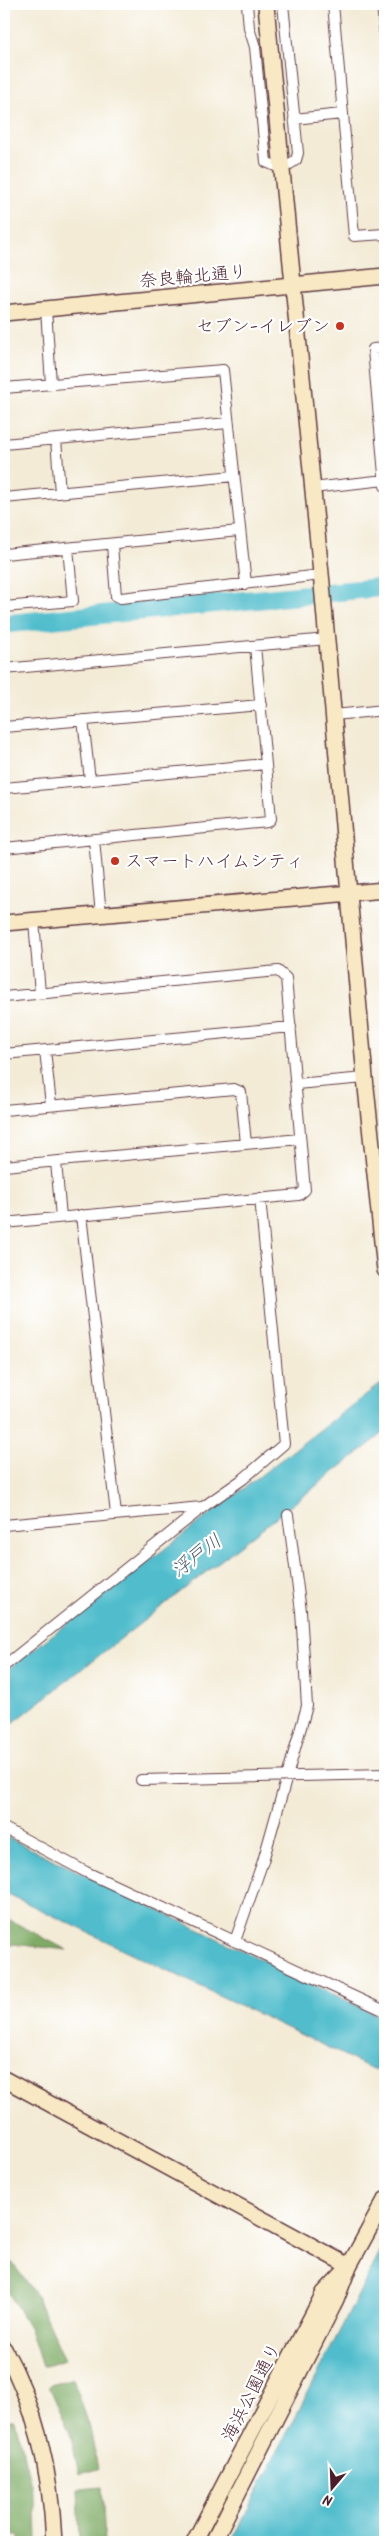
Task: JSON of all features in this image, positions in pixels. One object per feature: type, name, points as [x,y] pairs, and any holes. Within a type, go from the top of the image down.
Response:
[{"type":"street","points":[[247,4],[249,28],[255,47],[266,162],[282,169]]},
{"type":"street","points":[[282,169],[296,160],[298,153],[284,4]]},
{"type":"street","points":[[333,4],[354,236],[385,234]]},
{"type":"street","points":[[382,4],[385,37]]},
{"type":"street","points":[[266,5],[322,580],[365,1078],[379,1152],[385,1270]]},
{"type":"street","points":[[294,119],[342,114]]},
{"type":"street","name":"奈良輪北通り","points":[[4,313],[385,276]]},
{"type":"street","points":[[46,309],[51,384]]},
{"type":"street","points":[[312,488],[385,483],[373,349],[385,348]]},
{"type":"street","points":[[4,388],[223,370],[246,584]]},
{"type":"street","points":[[4,444],[228,423]]},
{"type":"street","points":[[56,439],[60,493]]},
{"type":"street","points":[[4,498],[234,476]]},
{"type":"street","points":[[4,554],[112,545],[239,531]]},
{"type":"street","points":[[112,545],[116,596],[121,598],[246,584],[322,580]]},
{"type":"street","points":[[4,607],[73,601],[68,548]]},
{"type":"street","points":[[4,668],[327,639]]},
{"type":"street","points":[[4,848],[268,822],[271,819],[255,646]]},
{"type":"street","points":[[4,727],[261,705]]},
{"type":"street","points":[[334,715],[385,710]]},
{"type":"street","points":[[83,720],[90,780]]},
{"type":"street","points":[[4,788],[266,764]]},
{"type":"street","points":[[94,840],[101,915]]},
{"type":"street","points":[[4,924],[385,890]]},
{"type":"street","points":[[34,920],[40,993]]},
{"type":"street","points":[[4,997],[278,971],[286,978],[305,1190],[299,1195],[4,1223]]},
{"type":"street","points":[[4,1054],[290,1027]]},
{"type":"street","points":[[45,1050],[50,1105]]},
{"type":"street","points":[[296,1084],[365,1078]]},
{"type":"street","points":[[4,1110],[234,1089],[241,1092],[246,1144]]},
{"type":"street","points":[[4,1166],[300,1140]]},
{"type":"street","points":[[56,1162],[61,1218]]},
{"type":"street","points":[[4,1666],[202,1507],[243,1479],[284,1444],[260,1198]]},
{"type":"street","points":[[81,1216],[116,1514]]},
{"type":"street","points":[[4,1525],[202,1507]]},
{"type":"street","points":[[235,1941],[263,1861],[285,1776],[307,1706],[301,1612],[288,1515]]},
{"type":"street","points":[[140,1780],[385,1774]]},
{"type":"street","points":[[4,1828],[86,1872],[385,2011]]},
{"type":"street","points":[[4,2079],[349,2266]]},
{"type":"street","name":"海浜公園通り","points":[[213,2542],[336,2300],[349,2266],[385,2200]]},
{"type":"street","name":"海浜公園通り","points":[[194,2542],[324,2293],[349,2266]]},
{"type":"street","points":[[4,2350],[18,2375],[39,2434],[53,2504],[54,2542]]},
{"type":"green space","points":[[4,1917],[67,1950],[4,1943]]},
{"type":"green space","points":[[4,2251],[35,2294],[65,2360],[42,2367],[30,2329],[4,2285]]},
{"type":"green space","points":[[73,2378],[90,2428],[98,2469],[79,2474],[70,2433],[49,2386]]},
{"type":"green space","points":[[4,2420],[15,2420],[36,2506],[37,2542],[19,2542],[19,2535],[4,2535]]},
{"type":"green space","points":[[102,2487],[105,2542],[80,2542],[78,2489]]},
{"type":"water","name":"浮戸川","points":[[385,1380],[385,1432],[4,1730],[4,1672]]},
{"type":"water","points":[[4,1836],[385,2019],[385,2075],[4,1892]]},
{"type":"water","points":[[385,2243],[385,2542],[231,2542]]},
{"type":"waterway","points":[[4,624],[385,587]]},
{"type":"railway","points":[[4,5],[11,4]]},
{"type":"place","name":"セブン-イレブン","points":[[340,326]]},
{"type":"place","name":"スマートハイムシティ","points":[[115,861]]}]
